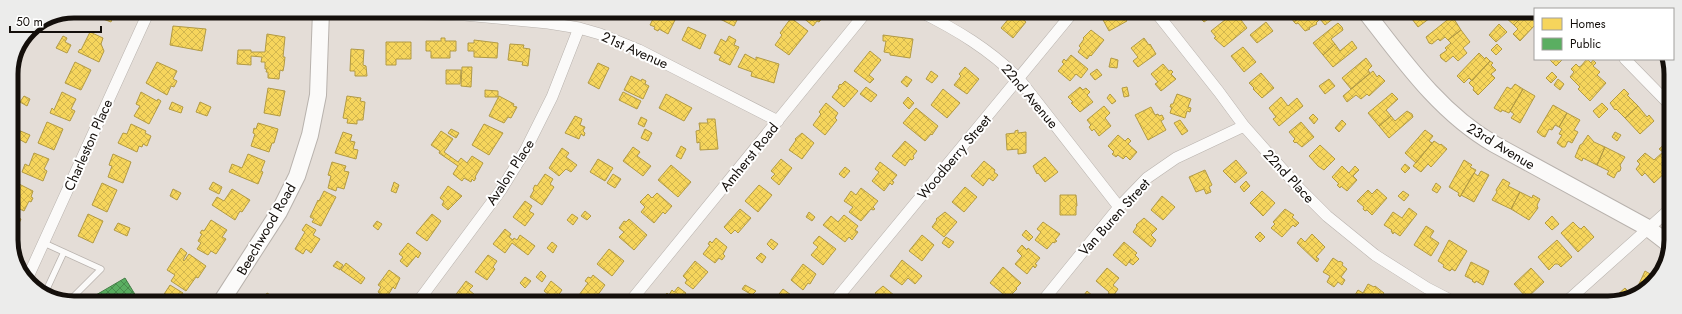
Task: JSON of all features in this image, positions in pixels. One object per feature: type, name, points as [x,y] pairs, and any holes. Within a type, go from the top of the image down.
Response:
[{"type":"street","name":"Charleston Place","points":[[30,275],[146,18]]},
{"type":"street","name":"Beechwood Road","points":[[225,296],[278,212],[297,176],[310,135],[318,95],[321,18]]},
{"type":"street","name":"21st Avenue","points":[[496,18],[548,23],[579,28],[600,34],[639,50],[778,121]]},
{"type":"street","name":"Amherst Road","points":[[635,296],[861,18]]},
{"type":"street","name":"22nd Avenue","points":[[933,18],[986,49],[1000,60],[1019,79],[1119,207]]},
{"type":"street","name":"Woodberry Street","points":[[839,296],[1068,18]]},
{"type":"street","name":"22nd Place","points":[[1161,18],[1244,126],[1299,188],[1327,216],[1357,242],[1408,277],[1443,296]]},
{"type":"street","name":"23rd Avenue","points":[[1370,18],[1441,104],[1469,128],[1494,144],[1648,228],[1664,239]]},
{"type":"street","name":"Avalon Place","points":[[422,296],[514,171],[536,131],[552,97],[579,28]]},
{"type":"street","points":[[1626,60],[1664,99]]},
{"type":"street","name":"Van Buren Street","points":[[1047,296],[1119,207],[1147,178],[1176,158],[1244,126]]},
{"type":"street","points":[[1573,296],[1664,214]]},
{"type":"lane","points":[[44,243],[101,269],[74,296]]},
{"type":"lane","points":[[47,289],[64,252]]},
{"type":"building: Homes","points":[[100,18],[112,18],[111,22]]},
{"type":"building: Homes","points":[[654,18],[671,18],[675,20],[668,34],[659,29],[658,31],[654,29],[655,27],[650,25]]},
{"type":"building: Homes","points":[[720,18],[738,18],[734,26]]},
{"type":"building: Homes","points":[[791,18],[808,31],[789,55],[775,45],[782,35],[780,33]]},
{"type":"building: Homes","points":[[803,18],[822,18],[813,26]]},
{"type":"building: Homes","points":[[1009,18],[1021,18],[1026,22],[1013,38],[1001,28]]},
{"type":"building: Homes","points":[[1102,18],[1125,18],[1127,21],[1109,31]]},
{"type":"building: Homes","points":[[1200,18],[1210,18],[1204,22]]},
{"type":"building: Homes","points":[[1227,18],[1240,18],[1247,28],[1224,47],[1214,38],[1216,37],[1211,31]]},
{"type":"building: Homes","points":[[1292,18],[1299,18],[1294,22]]},
{"type":"building: Homes","points":[[1299,18],[1334,18],[1325,25],[1320,19],[1316,23],[1317,24],[1305,31],[1298,23],[1296,24],[1294,22]]},
{"type":"building: Homes","points":[[1413,18],[1430,18],[1418,27],[1412,19]]},
{"type":"building: Homes","points":[[1450,18],[1453,20],[1454,19],[1461,30],[1448,40],[1445,37],[1440,41],[1438,39],[1432,44],[1429,43],[1426,37]]},
{"type":"building: Homes","points":[[1506,18],[1521,18],[1514,25]]},
{"type":"building: Homes","points":[[1521,18],[1534,19],[1534,26],[1520,41],[1513,34],[1518,29],[1514,25]]},
{"type":"building: Homes","points":[[1266,22],[1273,31],[1257,43],[1250,35]]},
{"type":"building: Homes","points":[[1338,23],[1343,30],[1331,39],[1335,44],[1323,55],[1313,43]]},
{"type":"building: Homes","points":[[1499,24],[1507,32],[1496,42],[1489,35]]},
{"type":"building: Homes","points":[[173,26],[206,29],[202,51],[170,45]]},
{"type":"building: Homes","points":[[688,27],[706,35],[700,49],[682,40]]},
{"type":"building: Homes","points":[[1091,30],[1104,40],[1087,59],[1078,52],[1081,48],[1079,46],[1084,39],[1083,38]]},
{"type":"building: Homes","points":[[1461,30],[1470,42],[1463,48],[1467,53],[1458,61],[1453,56],[1446,62],[1440,55],[1447,50],[1445,48],[1451,43],[1448,40]]},
{"type":"building: Homes","points":[[90,32],[103,38],[101,44],[104,51],[99,62],[78,52],[80,49],[81,50]]},
{"type":"building: Homes","points":[[267,34],[285,37],[283,57],[285,57],[284,66],[283,71],[280,70],[279,79],[268,78],[268,72],[266,72],[267,69],[265,69],[265,62],[261,62],[262,57],[251,56],[251,65],[237,64],[238,50],[265,52]]},
{"type":"building: Homes","points":[[883,35],[913,39],[910,58],[890,55],[890,53],[884,52],[886,41],[883,41]]},
{"type":"building: Homes","points":[[63,36],[67,38],[65,42],[71,45],[67,53],[56,48]]},
{"type":"building: Homes","points":[[729,36],[736,40],[734,45],[739,47],[730,65],[719,60],[721,56],[714,53],[721,39],[726,42]]},
{"type":"building: Homes","points":[[441,38],[445,38],[445,41],[456,41],[456,51],[450,51],[450,58],[431,58],[431,51],[426,51],[426,41],[441,41]]},
{"type":"building: Homes","points":[[1144,38],[1156,54],[1138,67],[1133,61],[1138,57],[1131,48]]},
{"type":"building: Homes","points":[[474,40],[498,43],[497,58],[474,57],[474,51],[468,51],[468,43],[474,43]]},
{"type":"building: Homes","points":[[1352,41],[1357,48],[1333,67],[1323,55],[1335,44],[1340,51]]},
{"type":"building: Homes","points":[[386,42],[411,42],[411,59],[396,59],[396,65],[386,65]]},
{"type":"building: Homes","points":[[510,44],[524,45],[523,48],[530,49],[528,66],[522,65],[523,62],[508,60]]},
{"type":"building: Homes","points":[[1497,44],[1502,49],[1496,55],[1491,50]]},
{"type":"building: Homes","points":[[1243,47],[1256,62],[1244,72],[1231,56]]},
{"type":"building: Homes","points":[[351,49],[364,50],[363,65],[366,66],[367,76],[355,76],[355,71],[350,71]]},
{"type":"building: Homes","points":[[870,51],[881,60],[869,75],[874,79],[870,83],[854,71]]},
{"type":"building: Homes","points":[[1479,53],[1485,59],[1486,57],[1490,61],[1472,81],[1469,78],[1464,83],[1457,76]]},
{"type":"building: Homes","points":[[745,54],[756,60],[756,57],[779,64],[774,83],[751,76],[752,72],[738,67]]},
{"type":"building: Homes","points":[[1071,55],[1088,69],[1081,78],[1076,74],[1070,81],[1058,71],[1064,64],[1062,62],[1064,59],[1066,61]]},
{"type":"building: Homes","points":[[1111,58],[1118,60],[1117,68],[1109,67]]},
{"type":"building: Homes","points":[[1366,58],[1372,66],[1368,70],[1370,73],[1351,89],[1342,78]]},
{"type":"building: Homes","points":[[1550,60],[1562,60],[1556,66]]},
{"type":"building: Homes","points":[[1586,60],[1591,63],[1593,60],[1596,63],[1593,66],[1600,72],[1597,75],[1606,83],[1590,101],[1578,89],[1580,87],[1570,77],[1574,72],[1571,69],[1576,64],[1579,67]]},
{"type":"building: Homes","points":[[1490,61],[1493,63],[1491,65],[1496,70],[1491,74],[1495,78],[1478,95],[1469,83]]},
{"type":"building: Homes","points":[[75,62],[91,70],[81,90],[65,83]]},
{"type":"building: Homes","points":[[157,62],[177,71],[173,79],[177,81],[174,87],[171,86],[167,95],[146,83]]},
{"type":"building: Homes","points":[[598,63],[609,68],[599,89],[588,83]]},
{"type":"building: Homes","points":[[1163,64],[1169,71],[1171,70],[1173,72],[1171,74],[1176,79],[1161,91],[1155,84],[1158,82],[1151,74]]},
{"type":"building: Homes","points":[[462,67],[472,67],[471,87],[461,86]]},
{"type":"building: Homes","points":[[965,67],[979,79],[967,94],[954,85],[961,76],[959,74]]},
{"type":"building: Homes","points":[[1097,69],[1102,75],[1095,80],[1090,74]]},
{"type":"building: Homes","points":[[446,70],[461,70],[460,84],[446,84]]},
{"type":"building: Homes","points":[[931,71],[938,76],[932,83],[926,79]]},
{"type":"building: Homes","points":[[1373,71],[1377,77],[1379,75],[1385,81],[1369,96],[1367,94],[1361,99],[1356,95],[1347,102],[1343,96]]},
{"type":"building: Homes","points":[[1552,72],[1557,77],[1551,83],[1546,78]]},
{"type":"building: Homes","points":[[1261,73],[1274,88],[1262,98],[1249,83]]},
{"type":"building: Homes","points":[[631,76],[641,81],[642,79],[646,81],[645,84],[649,86],[643,99],[624,90]]},
{"type":"building: Homes","points":[[906,76],[912,80],[907,87],[901,82]]},
{"type":"building: Homes","points":[[1329,79],[1335,86],[1325,94],[1319,86]]},
{"type":"building: Homes","points":[[1558,79],[1564,84],[1560,90],[1554,85]]},
{"type":"building: Homes","points":[[845,81],[858,91],[844,107],[832,97],[839,88],[838,87],[840,84],[841,85]]},
{"type":"building: Homes","points":[[1515,84],[1523,89],[1509,113],[1502,110],[1501,112],[1494,108],[1507,87],[1511,89]]},
{"type":"building: Homes","points":[[866,87],[877,95],[871,102],[860,94]]},
{"type":"building: Homes","points":[[1080,87],[1083,90],[1086,88],[1090,92],[1087,95],[1093,102],[1080,112],[1071,103],[1073,102],[1068,97]]},
{"type":"building: Homes","points":[[1127,87],[1129,96],[1124,97],[1122,88]]},
{"type":"building: Homes","points":[[268,88],[285,91],[280,116],[264,113]]},
{"type":"building: Homes","points":[[943,89],[960,103],[947,118],[931,105]]},
{"type":"building: Homes","points":[[1523,89],[1535,96],[1520,123],[1511,118],[1514,114],[1510,111]]},
{"type":"building: Homes","points":[[1624,89],[1629,94],[1627,95],[1638,106],[1625,118],[1616,109],[1615,110],[1610,103]]},
{"type":"building: Homes","points":[[485,90],[498,91],[498,97],[485,97]]},
{"type":"building: Homes","points":[[62,92],[76,99],[71,109],[75,111],[70,121],[50,113],[52,108],[54,110]]},
{"type":"building: Homes","points":[[141,92],[157,101],[158,99],[161,101],[149,124],[134,116],[140,106],[136,104]]},
{"type":"building: Homes","points":[[623,92],[641,101],[637,109],[619,100]]},
{"type":"building: Homes","points":[[1392,93],[1398,99],[1386,110],[1391,116],[1379,126],[1368,113]]},
{"type":"building: Homes","points":[[666,94],[692,108],[684,121],[659,108]]},
{"type":"building: Homes","points":[[1110,94],[1116,101],[1112,104],[1107,98]]},
{"type":"building: Homes","points":[[1177,94],[1191,99],[1188,107],[1191,108],[1190,112],[1187,111],[1185,118],[1170,113],[1172,107],[1170,107],[1171,104],[1173,104]]},
{"type":"building: Homes","points":[[24,96],[30,99],[27,106],[20,102]]},
{"type":"building: Homes","points":[[347,96],[361,98],[360,101],[365,102],[363,120],[357,120],[357,124],[347,123],[348,119],[343,118]]},
{"type":"building: Homes","points":[[499,96],[514,104],[513,106],[517,107],[511,118],[508,117],[504,123],[489,116]]},
{"type":"building: Homes","points":[[908,97],[914,103],[909,109],[903,103]]},
{"type":"building: Homes","points":[[1281,97],[1288,106],[1297,98],[1303,106],[1279,126],[1273,119],[1276,117],[1269,108]]},
{"type":"building: Homes","points":[[172,102],[183,107],[181,113],[169,109]]},
{"type":"building: Homes","points":[[200,102],[211,107],[207,116],[196,112]]},
{"type":"building: Homes","points":[[826,103],[838,113],[835,118],[837,120],[825,135],[813,125],[821,114],[819,112]]},
{"type":"building: Homes","points":[[1602,103],[1608,109],[1599,118],[1593,111]]},
{"type":"building: Homes","points":[[1553,105],[1567,113],[1559,127],[1555,125],[1552,130],[1549,129],[1545,137],[1537,132]]},
{"type":"building: Homes","points":[[1104,106],[1110,113],[1105,118],[1111,126],[1099,136],[1094,129],[1092,131],[1089,127],[1091,125],[1087,120]]},
{"type":"building: Homes","points":[[1638,106],[1647,117],[1649,115],[1654,121],[1640,134],[1625,118]]},
{"type":"building: Homes","points":[[1151,107],[1155,115],[1162,115],[1164,119],[1161,121],[1166,130],[1148,140],[1135,115]]},
{"type":"building: Homes","points":[[916,108],[938,126],[932,135],[931,134],[925,141],[903,123]]},
{"type":"building: Homes","points":[[1407,111],[1412,114],[1413,117],[1389,138],[1379,126],[1391,116],[1395,121]]},
{"type":"building: Homes","points":[[1567,113],[1580,120],[1574,130],[1578,132],[1572,143],[1568,141],[1565,147],[1562,147],[1557,143],[1562,135],[1559,134],[1562,129],[1559,127]]},
{"type":"building: Homes","points":[[1313,114],[1318,119],[1314,124],[1309,118]]},
{"type":"building: Homes","points":[[575,116],[582,119],[580,125],[585,127],[583,131],[585,133],[584,136],[581,134],[579,139],[565,133]]},
{"type":"building: Homes","points":[[641,117],[647,120],[644,127],[638,124]]},
{"type":"building: Homes","points":[[707,119],[715,119],[718,149],[700,150],[700,142],[697,143],[696,131],[700,130],[699,123],[708,123]]},
{"type":"building: Homes","points":[[1180,120],[1188,131],[1182,135],[1174,123]]},
{"type":"building: Homes","points":[[1342,120],[1346,124],[1339,132],[1335,128]]},
{"type":"building: Homes","points":[[47,122],[63,129],[54,150],[38,143]]},
{"type":"building: Homes","points":[[1301,122],[1314,137],[1302,147],[1293,141],[1295,139],[1289,132]]},
{"type":"building: Homes","points":[[258,123],[278,129],[274,143],[272,143],[269,152],[251,146],[255,134],[253,133],[254,128],[256,129]]},
{"type":"building: Homes","points":[[131,124],[146,131],[145,133],[151,136],[147,146],[143,144],[142,147],[139,146],[137,152],[118,143],[123,133],[127,134]]},
{"type":"building: Homes","points":[[484,124],[503,133],[489,155],[472,145]]},
{"type":"building: Homes","points":[[451,129],[459,133],[456,138],[448,133]]},
{"type":"building: Homes","points":[[645,129],[652,133],[648,141],[641,138]]},
{"type":"building: Homes","points":[[18,130],[30,135],[26,143],[18,139]]},
{"type":"building: Homes","points":[[1018,130],[1018,133],[1026,132],[1026,153],[1018,154],[1018,149],[1007,150],[1006,134],[1015,133],[1015,131]]},
{"type":"building: Homes","points":[[1425,130],[1433,136],[1429,141],[1432,143],[1416,163],[1405,153]]},
{"type":"building: Homes","points":[[441,131],[453,139],[444,152],[458,162],[461,158],[467,163],[472,156],[483,163],[474,181],[472,179],[471,182],[464,178],[462,181],[453,174],[458,166],[439,153],[440,151],[431,145]]},
{"type":"building: Homes","points":[[343,132],[352,135],[350,141],[355,142],[353,149],[358,150],[356,159],[335,153]]},
{"type":"building: Homes","points":[[1615,132],[1621,135],[1617,141],[1612,137]]},
{"type":"building: Homes","points":[[802,133],[814,143],[802,159],[789,150],[796,140],[795,139]]},
{"type":"building: Homes","points":[[1118,135],[1125,141],[1128,138],[1131,141],[1128,144],[1137,152],[1130,160],[1126,156],[1123,159],[1118,155],[1116,157],[1112,154],[1114,152],[1108,146]]},
{"type":"building: Homes","points":[[1588,135],[1594,142],[1605,147],[1597,165],[1583,158],[1582,161],[1575,157],[1580,145]]},
{"type":"building: Homes","points":[[905,141],[917,151],[913,156],[914,158],[912,160],[910,159],[905,166],[892,156]]},
{"type":"building: Homes","points":[[1434,141],[1447,149],[1431,167],[1428,164],[1421,172],[1413,166]]},
{"type":"building: Homes","points":[[1320,145],[1335,159],[1324,170],[1309,156]]},
{"type":"building: Homes","points":[[1664,145],[1664,174],[1654,183],[1645,173],[1642,176],[1636,169],[1640,164],[1637,161],[1645,153],[1654,160],[1663,152],[1659,149]]},
{"type":"building: Homes","points":[[681,146],[686,149],[681,159],[676,156]]},
{"type":"building: Homes","points":[[633,147],[640,152],[637,156],[651,166],[643,176],[623,161]]},
{"type":"building: Homes","points":[[1605,147],[1625,157],[1620,165],[1620,171],[1617,172],[1614,178],[1607,174],[1609,171],[1597,165]]},
{"type":"building: Homes","points":[[562,148],[569,153],[566,157],[577,165],[571,172],[566,169],[559,176],[549,168]]},
{"type":"building: Homes","points":[[34,153],[49,159],[44,169],[47,171],[43,181],[22,172],[25,164],[29,166]]},
{"type":"building: Homes","points":[[113,154],[131,162],[123,183],[108,177],[112,166],[109,165]]},
{"type":"building: Homes","points":[[248,154],[265,161],[261,171],[263,172],[258,184],[229,172],[232,164],[242,168]]},
{"type":"building: Homes","points":[[1045,157],[1058,172],[1045,182],[1038,173],[1037,174],[1033,166]]},
{"type":"building: Homes","points":[[598,159],[613,168],[605,181],[590,172]]},
{"type":"building: Homes","points":[[781,159],[792,168],[779,185],[771,178],[775,174],[771,171]]},
{"type":"building: Homes","points":[[1236,160],[1247,173],[1235,183],[1223,171]]},
{"type":"building: Homes","points":[[1464,160],[1472,165],[1470,167],[1476,170],[1460,197],[1458,195],[1459,193],[1449,187]]},
{"type":"building: Homes","points":[[984,161],[995,170],[994,172],[998,175],[993,181],[989,178],[983,186],[971,176]]},
{"type":"building: Homes","points":[[332,162],[346,166],[344,171],[349,172],[344,189],[337,187],[336,191],[328,188],[331,176],[328,175]]},
{"type":"building: Homes","points":[[880,162],[897,175],[892,181],[894,182],[892,185],[890,183],[884,191],[872,181],[879,172],[875,169]]},
{"type":"building: Homes","points":[[1405,164],[1410,168],[1405,173],[1401,169]]},
{"type":"building: Homes","points":[[671,165],[691,182],[678,197],[658,180]]},
{"type":"building: Homes","points":[[1342,166],[1349,173],[1355,166],[1359,170],[1353,176],[1357,180],[1347,191],[1341,186],[1340,188],[1337,185],[1339,184],[1332,177]]},
{"type":"building: Homes","points":[[845,167],[850,171],[844,178],[839,174]]},
{"type":"building: Homes","points":[[1205,170],[1212,185],[1209,187],[1211,192],[1206,194],[1204,189],[1196,192],[1189,177]]},
{"type":"building: Homes","points":[[1481,171],[1489,175],[1474,202],[1461,195],[1474,173],[1478,176]]},
{"type":"building: Homes","points":[[545,174],[553,179],[550,184],[554,187],[542,205],[530,197],[535,185],[537,186]]},
{"type":"building: Homes","points":[[613,174],[621,179],[615,188],[607,183]]},
{"type":"building: Homes","points":[[1503,179],[1510,183],[1508,186],[1520,192],[1511,209],[1492,200]]},
{"type":"building: Homes","points":[[1246,181],[1250,186],[1244,192],[1240,187]]},
{"type":"building: Homes","points":[[213,182],[222,187],[219,194],[209,189]]},
{"type":"building: Homes","points":[[394,182],[399,185],[396,193],[391,191]]},
{"type":"building: Homes","points":[[102,183],[117,190],[107,212],[92,205]]},
{"type":"building: Homes","points":[[1436,183],[1441,187],[1437,193],[1432,190]]},
{"type":"building: Homes","points":[[19,184],[33,191],[31,197],[33,198],[31,202],[29,201],[24,211],[18,208]]},
{"type":"building: Homes","points":[[759,185],[772,195],[758,212],[745,201]]},
{"type":"building: Homes","points":[[448,186],[462,196],[448,210],[442,205],[444,201],[440,198]]},
{"type":"building: Homes","points":[[965,187],[977,197],[964,212],[952,202]]},
{"type":"building: Homes","points":[[861,188],[878,201],[873,207],[875,209],[871,209],[861,221],[849,212],[853,207],[844,201],[851,191],[856,195]]},
{"type":"building: Homes","points":[[173,189],[181,193],[177,200],[170,196]]},
{"type":"building: Homes","points":[[232,189],[250,200],[242,212],[240,211],[235,220],[212,205],[217,197],[224,201]]},
{"type":"building: Homes","points":[[1377,189],[1387,198],[1372,215],[1367,210],[1365,211],[1363,209],[1364,207],[1357,201],[1368,190],[1372,194]]},
{"type":"building: Homes","points":[[324,191],[336,197],[321,226],[312,222],[314,219],[310,217]]},
{"type":"building: Homes","points":[[1262,191],[1275,203],[1263,216],[1250,203]]},
{"type":"building: Homes","points":[[1403,191],[1409,195],[1404,201],[1398,196]]},
{"type":"building: Homes","points":[[1520,192],[1532,198],[1533,195],[1540,199],[1537,205],[1538,208],[1529,220],[1511,209]]},
{"type":"building: Homes","points":[[657,193],[672,206],[665,214],[663,212],[654,223],[641,212],[645,207],[640,202],[648,194],[652,198]]},
{"type":"building: Homes","points":[[1060,195],[1076,195],[1076,215],[1060,215]]},
{"type":"building: Homes","points":[[1162,196],[1175,207],[1163,220],[1151,210]]},
{"type":"building: Homes","points":[[525,201],[532,206],[529,211],[534,214],[525,226],[513,217]]},
{"type":"building: Homes","points":[[1409,208],[1417,214],[1400,236],[1394,232],[1393,234],[1391,231],[1392,230],[1384,225],[1393,212],[1402,218]]},
{"type":"building: Homes","points":[[740,209],[751,218],[738,233],[735,230],[731,234],[724,227]]},
{"type":"building: Homes","points":[[1285,209],[1294,215],[1292,217],[1299,223],[1295,227],[1293,225],[1282,237],[1271,228],[1275,224],[1273,222]]},
{"type":"building: Homes","points":[[585,211],[591,216],[587,220],[581,216]]},
{"type":"building: Homes","points":[[809,212],[815,217],[812,221],[806,217]]},
{"type":"building: Homes","points":[[945,212],[957,222],[944,237],[932,227],[937,220],[936,219]]},
{"type":"building: Homes","points":[[88,214],[103,221],[93,243],[78,236]]},
{"type":"building: Homes","points":[[432,214],[441,221],[427,241],[416,233]]},
{"type":"building: Homes","points":[[572,214],[578,218],[573,225],[567,220]]},
{"type":"building: Homes","points":[[844,215],[858,226],[855,230],[858,232],[852,240],[849,237],[845,242],[823,225],[831,216],[838,222]]},
{"type":"building: Homes","points":[[1552,216],[1559,224],[1552,230],[1545,223]]},
{"type":"building: Homes","points":[[18,218],[21,219],[18,225]]},
{"type":"building: Homes","points":[[1144,218],[1157,229],[1151,235],[1156,240],[1151,247],[1133,232],[1137,226],[1136,225]]},
{"type":"building: Homes","points":[[629,219],[647,235],[634,250],[619,237],[624,232],[619,228],[624,221],[626,222]]},
{"type":"building: Homes","points":[[211,220],[227,230],[222,237],[226,239],[216,254],[211,251],[208,255],[197,249],[201,243],[198,241],[202,234],[200,233],[202,230],[204,231]]},
{"type":"building: Homes","points":[[377,221],[382,224],[378,230],[373,226]]},
{"type":"building: Homes","points":[[1043,222],[1060,234],[1055,240],[1057,241],[1054,243],[1053,242],[1047,249],[1035,240],[1041,232],[1037,229]]},
{"type":"building: Homes","points":[[1573,222],[1581,229],[1584,226],[1594,237],[1578,252],[1561,233]]},
{"type":"building: Homes","points":[[118,223],[130,228],[127,236],[114,230]]},
{"type":"building: Homes","points":[[306,224],[316,230],[313,235],[320,239],[311,253],[306,249],[303,254],[295,249],[305,232],[302,230]]},
{"type":"building: Homes","points":[[1426,226],[1434,231],[1430,237],[1439,243],[1431,256],[1414,245]]},
{"type":"building: Homes","points":[[505,229],[511,234],[509,237],[513,240],[514,238],[517,240],[520,235],[535,246],[528,255],[512,243],[505,253],[493,244]]},
{"type":"building: Homes","points":[[1026,230],[1033,237],[1029,241],[1022,235]]},
{"type":"building: Homes","points":[[1260,232],[1265,237],[1260,242],[1255,237]]},
{"type":"building: Homes","points":[[1312,234],[1325,247],[1316,257],[1319,259],[1317,262],[1297,243],[1301,238],[1305,242]]},
{"type":"building: Homes","points":[[922,235],[934,245],[922,261],[909,251]]},
{"type":"building: Homes","points":[[819,236],[836,249],[823,265],[811,255],[818,247],[813,243]]},
{"type":"building: Homes","points":[[946,237],[954,242],[949,248],[942,243]]},
{"type":"building: Homes","points":[[716,238],[727,247],[723,254],[725,256],[722,260],[719,258],[715,263],[703,254],[710,245],[708,244],[710,241],[712,243]]},
{"type":"building: Homes","points":[[771,239],[778,244],[773,250],[767,244]]},
{"type":"building: Homes","points":[[1449,240],[1467,251],[1455,271],[1452,269],[1450,271],[1443,267],[1444,265],[1438,261]]},
{"type":"building: Homes","points":[[1557,240],[1572,257],[1561,267],[1558,264],[1555,264],[1549,270],[1538,257]]},
{"type":"building: Homes","points":[[552,242],[557,246],[553,253],[547,248]]},
{"type":"building: Homes","points":[[1124,242],[1137,253],[1135,255],[1139,259],[1133,265],[1129,262],[1131,259],[1126,266],[1113,255]]},
{"type":"building: Homes","points":[[408,243],[421,253],[418,258],[416,256],[407,267],[400,261],[403,257],[399,254]]},
{"type":"building: Homes","points":[[1022,245],[1040,258],[1035,264],[1037,265],[1035,268],[1033,266],[1027,274],[1015,264],[1022,256],[1017,251]]},
{"type":"building: Homes","points":[[181,248],[187,253],[183,260],[184,261],[189,254],[206,266],[198,278],[196,277],[186,291],[171,281],[175,275],[167,270]]},
{"type":"building: Homes","points":[[609,249],[624,261],[612,276],[597,264]]},
{"type":"building: Homes","points":[[761,253],[766,257],[762,263],[756,258]]},
{"type":"building: Homes","points":[[488,255],[497,261],[493,267],[495,269],[487,280],[475,272]]},
{"type":"building: Homes","points":[[1333,258],[1343,263],[1342,265],[1347,269],[1341,277],[1345,280],[1342,285],[1338,282],[1334,287],[1327,282],[1330,276],[1323,272]]},
{"type":"building: Homes","points":[[902,260],[922,276],[915,284],[908,278],[902,285],[890,276]]},
{"type":"building: Homes","points":[[337,261],[343,265],[340,270],[333,266]]},
{"type":"building: Homes","points":[[695,261],[708,272],[693,289],[685,283],[687,280],[683,276]]},
{"type":"building: Homes","points":[[1471,262],[1489,271],[1483,285],[1476,281],[1475,283],[1472,281],[1473,280],[1465,276]]},
{"type":"building: Homes","points":[[346,263],[365,278],[361,284],[341,270]]},
{"type":"building: Homes","points":[[803,264],[816,274],[810,284],[808,283],[803,290],[791,280]]},
{"type":"building: Homes","points":[[1003,267],[1021,283],[1010,296],[1006,296],[990,283]]},
{"type":"building: Homes","points":[[1107,268],[1119,278],[1113,285],[1118,289],[1113,296],[1109,296],[1108,295],[1109,292],[1096,281]]},
{"type":"building: Homes","points":[[1531,268],[1544,282],[1529,296],[1525,296],[1514,284]]},
{"type":"building: Homes","points":[[389,270],[400,278],[395,289],[393,287],[388,296],[383,296],[378,292],[381,287],[378,285]]},
{"type":"building: Homes","points":[[541,271],[546,276],[542,282],[536,277]]},
{"type":"building: Homes","points":[[1645,271],[1652,275],[1645,282],[1638,286]]},
{"type":"building: Homes","points":[[593,275],[605,285],[597,296],[580,296],[579,295],[588,283],[585,281],[588,277],[591,278]]},
{"type":"building: Homes","points":[[525,277],[531,281],[525,288],[520,283]]},
{"type":"building: Homes","points":[[466,281],[473,286],[469,290],[475,295],[474,296],[455,296]]},
{"type":"building: Homes","points":[[551,281],[562,290],[558,296],[550,296],[544,291]]},
{"type":"building: Homes","points":[[1368,284],[1374,287],[1375,286],[1384,293],[1382,296],[1355,295],[1358,290],[1363,293]]},
{"type":"building: Homes","points":[[170,285],[183,293],[181,296],[163,296]]},
{"type":"building: Homes","points":[[745,285],[756,291],[752,295],[742,289]]},
{"type":"building: Homes","points":[[883,286],[895,296],[874,296],[876,294],[875,293]]},
{"type":"building: Homes","points":[[678,287],[686,293],[684,296],[664,296],[667,293],[669,295],[672,290],[674,292]]},
{"type":"building: Homes","points":[[1625,288],[1629,292],[1619,295],[1617,295]]},
{"type":"building: Homes","points":[[783,289],[792,296],[778,296]]},
{"type":"building: Homes","points":[[1087,291],[1093,296],[1083,296]]},
{"type":"building: Homes","points":[[267,293],[272,296],[265,296]]},
{"type":"building: Public","points":[[125,278],[136,296],[94,296]]}]
